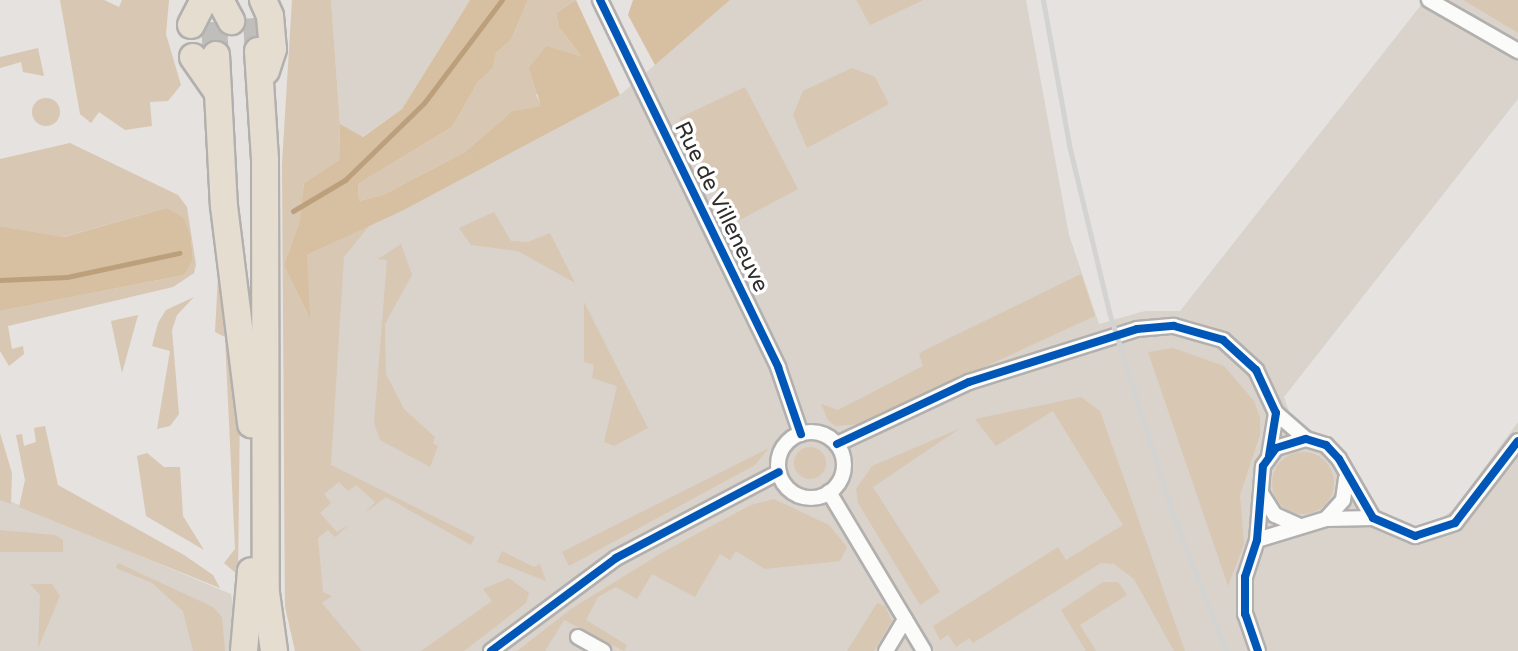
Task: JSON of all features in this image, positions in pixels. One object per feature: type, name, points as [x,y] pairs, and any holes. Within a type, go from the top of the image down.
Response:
[{"type":"highway","points":[[227,10],[273,49],[260,90],[266,593],[274,651]]},
{"type":"highway","points":[[226,54],[260,90]]},
{"type":"highway","points":[[226,54],[218,93],[224,206],[252,441],[252,566],[244,651]]},
{"type":"highway","points":[[218,93],[226,54]]},
{"type":"street","name":"Rue de Villeneuve","points":[[600,0],[778,367],[801,434]]},
{"type":"street","points":[[1429,0],[1518,51]]},
{"type":"street","points":[[837,444],[969,382],[1160,326],[1198,330],[1233,346],[1262,379],[1276,413],[1306,439],[1333,451],[1373,518]]},
{"type":"street","points":[[1258,651],[1244,593],[1257,540],[1261,492],[1276,413]]},
{"type":"street","points":[[818,433],[837,444],[843,467],[829,492],[799,495],[779,472],[781,450],[801,434],[818,433]]},
{"type":"street","points":[[1269,456],[1287,442],[1306,439]]},
{"type":"street","points":[[1257,540],[1297,525],[1326,519],[1373,518],[1406,535],[1445,530],[1518,441]]},
{"type":"street","points":[[491,651],[616,558],[779,472]]},
{"type":"street","points":[[1326,519],[1343,500],[1346,477]]},
{"type":"street","points":[[829,492],[924,651]]},
{"type":"street","points":[[1261,492],[1275,515],[1297,525]]},
{"type":"street","points":[[886,651],[905,619]]},
{"type":"street","points":[[578,637],[603,651]]},
{"type":"shaded area","points":[[60,0],[104,0],[119,7],[122,0],[169,0],[166,34],[181,85],[168,101],[150,102],[152,126],[125,130],[99,112],[91,123],[80,114]]},
{"type":"shaded area","points":[[292,0],[331,0],[340,124],[339,160],[304,183],[299,223],[284,265],[308,316],[306,256],[369,226],[344,257],[331,465],[475,537],[471,545],[386,497],[365,513],[375,502],[356,485],[348,491],[339,482],[324,494],[331,503],[320,513],[337,532],[349,525],[335,537],[328,530],[318,538],[323,592],[332,596],[322,603],[362,651],[295,651],[285,606],[282,164]]},
{"type":"shaded area","points":[[331,0],[470,0],[402,109],[362,137],[340,124]]},
{"type":"shaded area","points":[[470,0],[528,0],[511,40],[496,53],[493,68],[478,82],[452,127],[358,184],[359,201],[383,195],[465,152],[512,111],[541,106],[529,68],[546,46],[582,57],[559,27],[556,13],[576,0],[620,95],[402,211],[307,255],[310,319],[284,265],[299,223],[304,183],[339,160],[340,124],[363,137],[402,109]]},
{"type":"shaded area","points":[[528,0],[576,0],[556,13],[559,27],[582,57],[536,95],[542,106],[512,111],[465,152],[383,195],[359,201],[358,184],[452,127],[478,82],[493,68],[496,53],[511,40]]},
{"type":"shaded area","points":[[633,0],[730,0],[655,65],[628,15]]},
{"type":"shaded area","points":[[730,0],[856,0],[870,24],[924,0],[1026,0],[1069,235],[1099,324],[1145,311],[1180,311],[1425,0],[1463,0],[1518,33],[1518,99],[1284,397],[1296,431],[1320,434],[1340,446],[1373,508],[1414,528],[1438,521],[1454,509],[1518,422],[1518,651],[295,651],[285,606],[284,265],[402,211],[620,95]]},
{"type":"shaded area","points":[[856,0],[924,0],[870,25]]},
{"type":"shaded area","points":[[1463,0],[1518,0],[1518,33]]},
{"type":"shaded area","points":[[38,48],[44,76],[23,72],[21,62],[0,68],[0,57]]},
{"type":"shaded area","points":[[852,68],[875,77],[889,104],[807,148],[793,115],[803,91]]},
{"type":"shaded area","points":[[745,87],[798,189],[734,223],[679,118]]},
{"type":"shaded area","points":[[46,98],[56,102],[60,112],[56,122],[46,126],[36,122],[32,112],[36,102]]},
{"type":"shaded area","points":[[70,143],[178,195],[187,207],[196,265],[194,273],[173,287],[8,326],[12,349],[23,346],[24,354],[9,366],[0,351],[0,311],[184,275],[193,260],[191,238],[166,208],[63,237],[0,226],[0,159]]},
{"type":"shaded area","points":[[166,208],[184,218],[191,238],[193,260],[184,275],[0,311],[0,226],[64,237]]},
{"type":"shaded area","points":[[494,212],[511,241],[528,242],[550,233],[575,283],[518,251],[471,245],[459,228]]},
{"type":"shaded area","points":[[401,244],[412,275],[385,324],[386,374],[404,409],[435,437],[433,443],[438,446],[430,467],[380,440],[374,423],[387,260],[378,259]]},
{"type":"shaded area","points":[[1081,274],[1095,316],[860,424],[835,426],[828,420],[821,404],[838,410],[923,366],[919,354],[923,351]]},
{"type":"shaded area","points":[[218,277],[240,404],[238,575],[224,563],[235,549],[225,337],[215,332]]},
{"type":"shaded area","points":[[194,297],[177,315],[172,330],[179,414],[170,426],[157,429],[170,351],[152,346],[158,323],[166,310]]},
{"type":"shaded area","points":[[584,302],[648,428],[614,446],[604,442],[617,386],[592,378],[594,365],[584,362]]},
{"type":"shaded area","points":[[138,315],[122,373],[111,321]]},
{"type":"shaded area","points":[[1173,348],[1224,366],[1254,401],[1260,418],[1260,435],[1240,495],[1244,544],[1228,586],[1148,352]]},
{"type":"shaded area","points":[[1081,397],[1100,411],[1185,651],[1174,651],[1134,579],[1114,564],[1101,563],[973,643],[969,638],[956,647],[948,635],[940,640],[933,626],[1058,547],[1066,560],[1123,525],[1053,411],[996,446],[975,419]]},
{"type":"shaded area","points":[[45,426],[58,485],[184,555],[213,575],[220,588],[19,507],[25,480],[16,435],[22,434],[24,446],[36,442],[34,428]]},
{"type":"shaded area","points":[[959,429],[873,487],[940,592],[920,605],[858,503],[856,489],[872,466]]},
{"type":"shaded area","points":[[0,433],[12,473],[11,504],[0,500]]},
{"type":"shaded area","points":[[810,447],[822,451],[826,463],[822,475],[810,479],[798,475],[794,463],[798,451]]},
{"type":"shaded area","points":[[769,448],[755,465],[569,566],[562,552]]},
{"type":"shaded area","points":[[1303,452],[1325,461],[1334,483],[1325,505],[1303,514],[1281,505],[1272,483],[1281,461]]},
{"type":"shaded area","points":[[147,453],[164,467],[180,467],[183,516],[204,550],[146,516],[137,456]]},
{"type":"shaded area","points":[[0,497],[231,594],[242,651],[0,651]]},
{"type":"shaded area","points":[[774,499],[829,525],[847,547],[840,561],[765,569],[736,551],[730,560],[720,554],[695,597],[652,574],[637,599],[616,587],[598,597],[586,620],[627,645],[624,651],[564,620],[545,651],[517,651],[571,609],[663,552],[751,505]]},
{"type":"shaded area","points":[[0,530],[55,535],[63,540],[63,552],[0,552]]},
{"type":"shaded area","points":[[502,551],[534,567],[540,564],[546,581],[497,562]]},
{"type":"shaded area","points":[[118,563],[213,607],[222,617],[225,651],[193,651],[183,611],[152,583],[116,568]]},
{"type":"shaded area","points":[[509,578],[529,593],[526,603],[464,651],[421,651],[492,601],[483,589]]},
{"type":"shaded area","points":[[1103,582],[1118,582],[1127,595],[1080,625],[1096,651],[1086,651],[1061,610]]},
{"type":"shaded area","points":[[30,584],[52,584],[60,596],[38,648],[40,595]]},
{"type":"shaded area","points":[[877,603],[885,606],[892,621],[874,651],[847,651]]},
{"type":"waterway","points":[[293,211],[345,180],[424,103],[502,0]]},
{"type":"waterway","points":[[0,280],[67,277],[179,253]]},
{"type":"tunnel","points":[[256,18],[258,51]]},
{"type":"tunnel","points":[[214,22],[216,55]]},
{"type":"railway","points":[[1043,0],[1069,145],[1109,312],[1173,515],[1226,651]]},
{"type":"cycle path","points":[[600,0],[778,367],[801,434]]},
{"type":"cycle path","points":[[837,444],[969,382],[1137,329],[1174,326],[1223,340],[1256,370],[1276,413],[1269,456]]},
{"type":"cycle path","points":[[1258,651],[1245,614],[1245,577],[1257,540],[1263,466],[1276,448],[1306,439],[1326,445],[1339,459],[1373,518],[1415,536],[1455,523],[1518,441]]},
{"type":"cycle path","points":[[491,651],[616,558],[779,472]]}]
